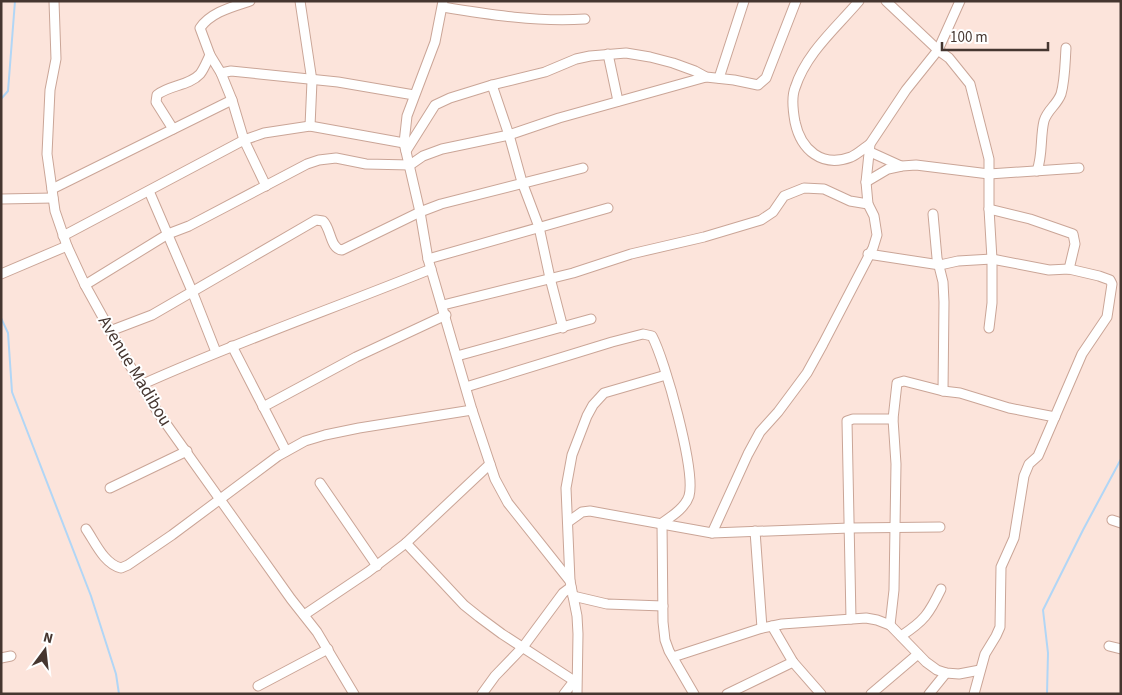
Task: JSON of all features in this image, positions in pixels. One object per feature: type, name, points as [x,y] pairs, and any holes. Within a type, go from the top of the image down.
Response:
[{"type":"street","name":"Avenue Madibou","points":[[54,1],[56,60],[50,90],[48,154],[52,194],[67,246],[85,285],[141,385],[169,428],[328,649],[354,694]]},
{"type":"street","points":[[250,1],[214,15],[206,20],[200,28],[210,55],[232,100],[244,140],[266,186]]},
{"type":"street","points":[[300,1],[312,80],[310,126]]},
{"type":"street","points":[[719,78],[744,1]]},
{"type":"street","points":[[85,285],[168,234],[189,226],[307,164],[319,160],[336,158],[366,164],[410,165],[423,156],[442,149],[509,135],[559,118],[706,77],[758,84],[766,78],[796,1]]},
{"type":"street","points":[[859,1],[819,46],[800,76],[794,90],[793,109],[798,134],[808,150],[822,159],[836,160],[852,156],[869,148]]},
{"type":"street","points":[[886,1],[957,67],[970,84],[987,153],[989,174],[992,259],[992,302],[989,328]]},
{"type":"street","points":[[712,533],[760,432],[778,412],[807,372],[824,344],[877,235],[874,216],[868,204],[866,182],[869,148],[906,90],[938,50],[960,1]]},
{"type":"street","points":[[585,19],[556,21],[529,19],[443,4],[435,42],[407,116],[405,147],[420,212],[428,259],[446,315],[472,410],[495,479],[508,503],[571,588],[607,604],[663,606]]},
{"type":"street","points":[[1037,171],[1046,114],[1061,95],[1066,48]]},
{"type":"street","points":[[405,147],[436,105],[450,98],[492,85],[545,72],[576,59],[626,53],[673,63],[695,70],[706,77]]},
{"type":"street","points":[[608,54],[618,101]]},
{"type":"street","points":[[173,129],[156,102],[157,95],[163,90],[189,82],[201,73],[210,55]]},
{"type":"street","points":[[220,73],[231,71],[353,84],[414,95]]},
{"type":"street","points":[[492,85],[522,182],[539,227],[563,328]]},
{"type":"street","points":[[1,199],[52,194],[173,129],[232,100]]},
{"type":"street","points":[[63,236],[244,140],[264,133],[310,126],[405,147]]},
{"type":"street","points":[[869,148],[902,166]]},
{"type":"street","points":[[866,182],[888,169],[916,165],[989,174],[1079,168]]},
{"type":"street","points":[[110,331],[152,315],[316,220],[323,220],[335,247],[338,250],[342,250],[420,212],[441,204],[583,168]]},
{"type":"street","points":[[443,305],[573,273],[631,254],[704,237],[761,220],[773,212],[784,196],[804,188],[824,190],[850,201],[868,204]]},
{"type":"street","points":[[149,191],[216,352]]},
{"type":"street","points":[[428,259],[608,208]]},
{"type":"street","points":[[989,209],[1030,219],[1073,234],[1075,244],[1069,268]]},
{"type":"street","points":[[933,214],[944,302],[943,391]]},
{"type":"street","points":[[1,274],[67,246]]},
{"type":"street","points":[[868,254],[940,265],[958,261],[992,259],[1049,270],[1069,268],[1110,280],[1112,284],[1107,317],[1082,354],[1038,456],[1029,464],[1024,476],[1014,538],[1001,567],[1000,627],[985,654],[974,694]]},
{"type":"street","points":[[141,385],[216,352],[337,307],[431,269]]},
{"type":"street","points":[[263,407],[347,362],[446,315]]},
{"type":"street","points":[[457,356],[590,319]]},
{"type":"street","points":[[466,387],[643,334],[652,336],[666,374],[686,447],[690,489],[684,505],[662,523]]},
{"type":"street","points":[[232,346],[286,451]]},
{"type":"street","points":[[577,694],[575,681],[578,634],[571,588],[566,488],[576,440],[593,405],[604,393],[666,374]]},
{"type":"street","points":[[890,625],[893,602],[896,464],[893,419],[897,383],[900,381],[960,393],[1009,408],[1055,417]]},
{"type":"street","points":[[86,529],[107,560],[112,565],[121,568],[153,548],[286,451],[305,442],[325,435],[472,410]]},
{"type":"street","points":[[851,619],[848,421],[854,419],[893,419]]},
{"type":"street","points":[[110,488],[187,451]]},
{"type":"street","points":[[304,615],[377,566],[406,543],[490,464]]},
{"type":"street","points":[[320,483],[377,566]]},
{"type":"street","points":[[568,522],[582,512],[590,511],[712,533],[940,527]]},
{"type":"street","points":[[662,523],[665,640],[694,694]]},
{"type":"street","points":[[756,531],[762,628]]},
{"type":"street","points":[[406,543],[464,605],[502,634],[575,681]]},
{"type":"street","points":[[482,694],[495,676],[523,647],[563,594],[571,588]]},
{"type":"street","points":[[901,636],[922,621],[933,606],[940,590]]},
{"type":"street","points":[[673,658],[772,626],[851,619],[877,620],[890,625],[918,654],[937,670],[959,674],[980,670]]},
{"type":"street","points":[[772,626],[793,662],[821,694]]},
{"type":"street","points":[[1109,646],[1121,649]]},
{"type":"street","points":[[258,686],[328,649]]},
{"type":"street","points":[[871,694],[918,654]]},
{"type":"street","points":[[1,658],[11,656]]},
{"type":"street","points":[[727,694],[793,662]]},
{"type":"street","points":[[929,694],[946,673]]},
{"type":"street","points":[[564,694],[575,681]]},
{"type":"waterway","points":[[1,99],[8,91],[15,1]]},
{"type":"waterway","points":[[1,318],[8,333],[12,392],[91,596],[116,674],[119,694]]},
{"type":"waterway","points":[[1047,694],[1048,653],[1043,610],[1121,459]]}]
